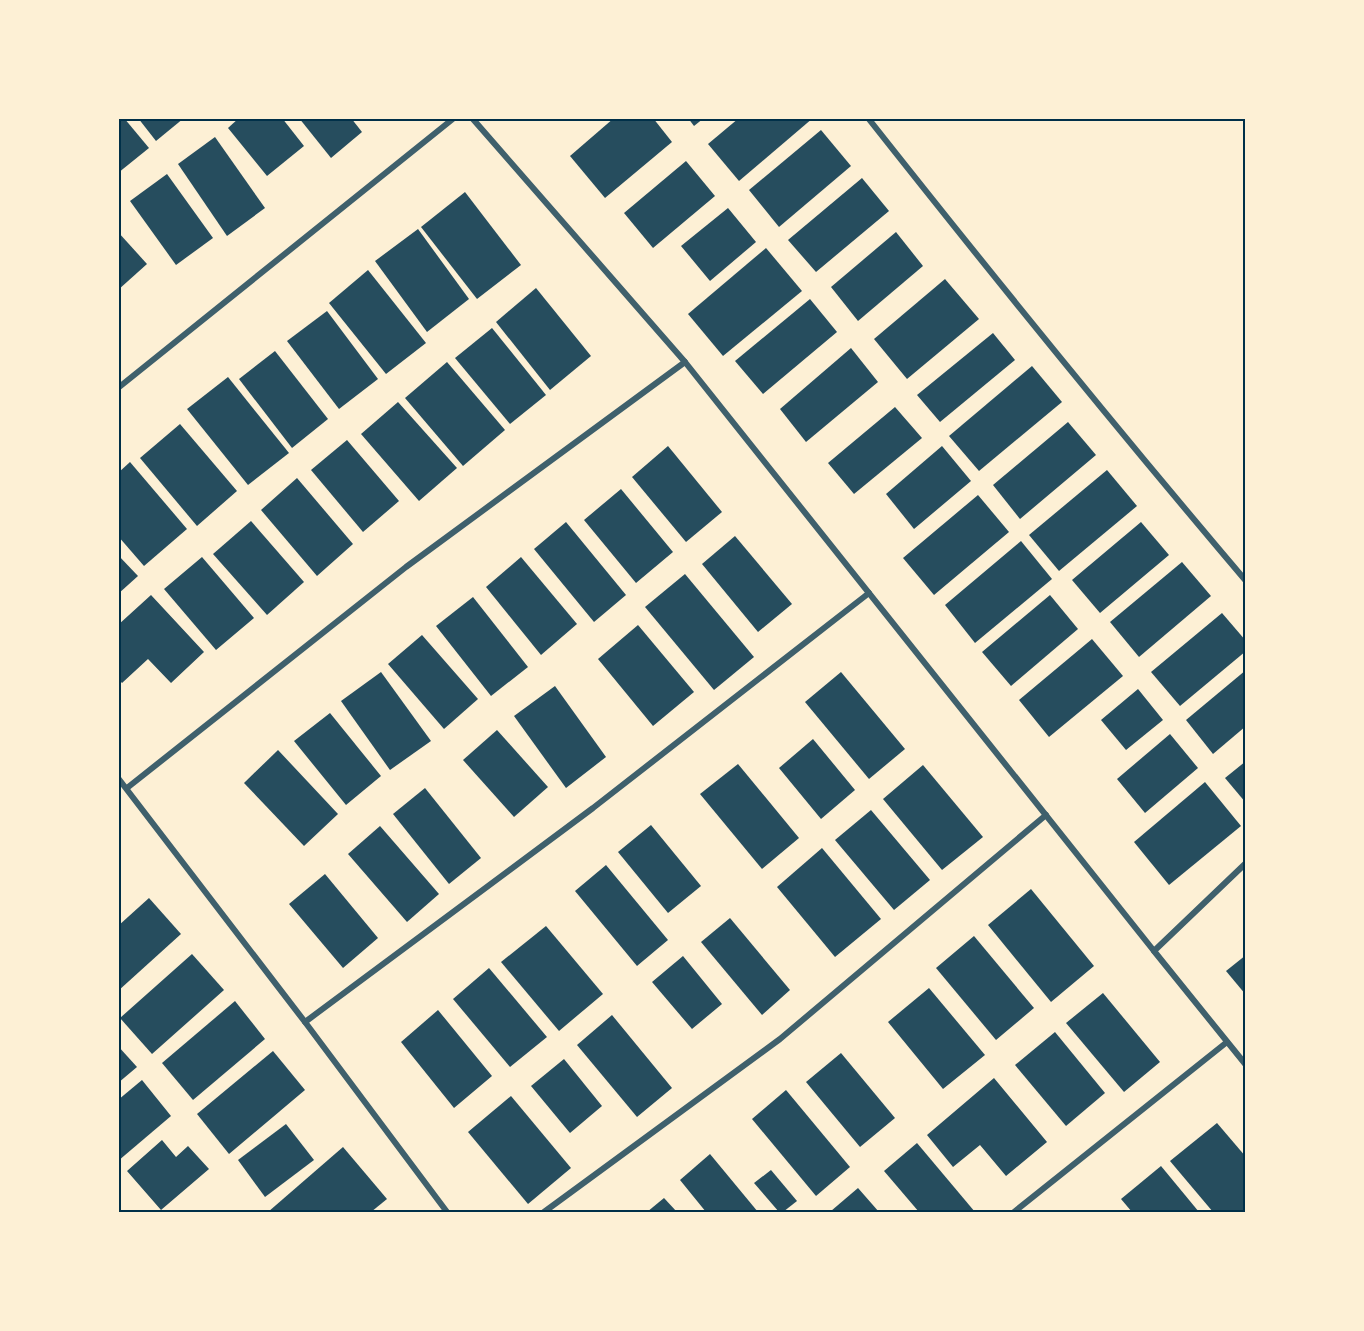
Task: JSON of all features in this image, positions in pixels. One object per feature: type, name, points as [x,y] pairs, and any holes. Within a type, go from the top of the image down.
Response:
[{"type":"street","points":[[118,388],[454,118]]},
{"type":"street","points":[[472,118],[685,362],[1245,1065]]},
{"type":"street","points":[[868,118],[1245,582]]},
{"type":"street","points":[[127,788],[406,567],[685,362]]},
{"type":"street","points":[[305,1022],[593,808],[868,593]]},
{"type":"street","points":[[118,778],[447,1212]]},
{"type":"street","points":[[544,1212],[780,1039],[1046,815]]},
{"type":"street","points":[[1155,951],[1245,863]]},
{"type":"street","points":[[1014,1212],[1227,1042]]},
{"type":"building","points":[[118,118],[124,118],[149,148],[118,173]]},
{"type":"building","points":[[138,118],[184,118],[156,141]]},
{"type":"building","points":[[239,118],[282,118],[304,146],[267,176],[228,128]]},
{"type":"building","points":[[299,118],[351,118],[362,132],[331,158]]},
{"type":"building","points":[[614,118],[653,118],[672,142],[605,198],[570,156]]},
{"type":"building","points":[[688,118],[704,118],[694,126]]},
{"type":"building","points":[[739,118],[813,118],[739,181],[708,144]]},
{"type":"building","points":[[821,130],[851,166],[779,227],[749,190]]},
{"type":"building","points":[[215,137],[265,208],[227,236],[178,164]]},
{"type":"building","points":[[686,161],[715,196],[653,248],[624,213]]},
{"type":"building","points":[[167,174],[213,238],[176,265],[130,201]]},
{"type":"building","points":[[862,178],[889,211],[816,272],[788,240]]},
{"type":"building","points":[[465,192],[521,265],[477,299],[421,227]]},
{"type":"building","points":[[728,208],[756,242],[710,281],[681,246]]},
{"type":"building","points":[[418,229],[469,299],[427,332],[375,261]]},
{"type":"building","points":[[118,232],[147,264],[118,290]]},
{"type":"building","points":[[896,232],[923,266],[858,321],[831,287]]},
{"type":"building","points":[[766,248],[802,291],[723,356],[688,314]]},
{"type":"building","points":[[368,270],[426,343],[386,374],[329,303]]},
{"type":"building","points":[[945,279],[979,319],[907,379],[874,339]]},
{"type":"building","points":[[536,288],[591,356],[550,390],[496,322]]},
{"type":"building","points":[[810,299],[837,332],[763,394],[735,361]]},
{"type":"building","points":[[327,311],[378,379],[339,409],[287,341]]},
{"type":"building","points":[[492,328],[546,395],[510,424],[455,358]]},
{"type":"building","points":[[993,333],[1015,360],[940,422],[917,395]]},
{"type":"building","points":[[851,348],[878,382],[806,442],[780,409]]},
{"type":"building","points":[[275,351],[328,419],[292,448],[239,379]]},
{"type":"building","points":[[447,362],[505,430],[463,466],[405,398]]},
{"type":"building","points":[[1032,366],[1062,402],[979,471],[949,436]]},
{"type":"building","points":[[228,377],[289,453],[248,485],[187,409]]},
{"type":"building","points":[[398,402],[457,468],[419,501],[361,434]]},
{"type":"building","points":[[895,407],[922,438],[854,494],[828,463]]},
{"type":"building","points":[[1068,422],[1096,455],[1020,519],[993,485]]},
{"type":"building","points":[[180,424],[237,491],[197,526],[140,458]]},
{"type":"building","points":[[347,440],[399,501],[363,532],[311,470]]},
{"type":"building","points":[[668,446],[722,512],[686,542],[632,477]]},
{"type":"building","points":[[942,446],[971,481],[914,529],[886,494]]},
{"type":"building","points":[[130,462],[187,529],[144,566],[118,536],[118,473]]},
{"type":"building","points":[[1107,470],[1137,506],[1059,571],[1029,535]]},
{"type":"building","points":[[297,478],[353,544],[317,576],[261,510]]},
{"type":"building","points":[[621,489],[673,552],[636,583],[584,520]]},
{"type":"building","points":[[978,495],[1009,532],[934,595],[903,558]]},
{"type":"building","points":[[251,521],[304,582],[267,615],[213,554]]},
{"type":"building","points":[[566,522],[626,595],[594,622],[534,549]]},
{"type":"building","points":[[1141,522],[1169,555],[1100,613],[1072,580]]},
{"type":"building","points":[[735,536],[792,604],[758,632],[702,564]]},
{"type":"building","points":[[1021,541],[1052,579],[975,643],[945,605]]},
{"type":"building","points":[[118,555],[138,576],[118,594]]},
{"type":"building","points":[[202,557],[254,618],[216,650],[164,589]]},
{"type":"building","points":[[521,557],[577,624],[541,655],[486,587]]},
{"type":"building","points":[[1182,562],[1211,596],[1139,657],[1110,622]]},
{"type":"building","points":[[685,574],[754,657],[714,690],[645,607]]},
{"type":"building","points":[[151,595],[204,652],[171,683],[148,659],[122,683],[118,679],[118,625]]},
{"type":"building","points":[[1050,595],[1078,629],[1011,686],[982,652]]},
{"type":"building","points":[[473,597],[528,667],[491,696],[436,626]]},
{"type":"building","points":[[1222,613],[1246,641],[1246,651],[1180,706],[1151,672]]},
{"type":"building","points":[[638,625],[694,692],[653,726],[598,659]]},
{"type":"building","points":[[422,635],[478,699],[444,729],[388,664]]},
{"type":"building","points":[[1092,639],[1123,676],[1049,737],[1019,700]]},
{"type":"building","points":[[1246,670],[1246,726],[1213,754],[1186,720]]},
{"type":"building","points":[[381,672],[431,741],[390,770],[341,701]]},
{"type":"building","points":[[841,672],[905,749],[869,779],[805,702]]},
{"type":"building","points":[[555,686],[606,757],[566,788],[514,716]]},
{"type":"building","points":[[1138,689],[1163,720],[1126,750],[1101,720]]},
{"type":"building","points":[[330,713],[381,776],[346,805],[294,741]]},
{"type":"building","points":[[497,730],[548,787],[514,817],[463,760]]},
{"type":"building","points":[[1170,734],[1198,768],[1145,813],[1117,779]]},
{"type":"building","points":[[813,739],[855,790],[821,819],[779,768]]},
{"type":"building","points":[[278,750],[338,814],[304,846],[244,783]]},
{"type":"building","points":[[1246,761],[1246,803],[1225,778]]},
{"type":"building","points":[[738,764],[799,838],[762,869],[700,794]]},
{"type":"building","points":[[923,765],[983,837],[942,870],[883,799]]},
{"type":"building","points":[[1205,782],[1241,826],[1169,885],[1134,842]]},
{"type":"building","points":[[425,788],[481,858],[449,884],[393,814]]},
{"type":"building","points":[[871,810],[930,880],[894,910],[835,840]]},
{"type":"building","points":[[651,825],[701,886],[668,913],[618,852]]},
{"type":"building","points":[[380,826],[439,894],[407,922],[348,854]]},
{"type":"building","points":[[822,848],[881,919],[835,957],[777,887]]},
{"type":"building","points":[[606,865],[668,940],[637,966],[575,891]]},
{"type":"building","points":[[325,874],[378,938],[343,968],[289,904]]},
{"type":"building","points":[[1031,889],[1094,966],[1051,1002],[988,925]]},
{"type":"building","points":[[149,898],[181,934],[118,991],[118,926]]},
{"type":"building","points":[[730,918],[790,990],[762,1015],[701,942]]},
{"type":"building","points":[[546,926],[603,994],[559,1031],[501,962]]},
{"type":"building","points":[[974,936],[1034,1008],[996,1040],[936,968]]},
{"type":"building","points":[[192,954],[224,990],[152,1054],[120,1018]]},
{"type":"building","points":[[1246,955],[1246,995],[1226,971]]},
{"type":"building","points":[[683,956],[722,1004],[692,1029],[652,982]]},
{"type":"building","points":[[489,968],[547,1037],[510,1067],[453,999]]},
{"type":"building","points":[[929,988],[985,1055],[943,1089],[888,1022]]},
{"type":"building","points":[[1103,993],[1160,1062],[1124,1092],[1066,1023]]},
{"type":"building","points":[[235,1001],[265,1039],[193,1100],[162,1063]]},
{"type":"building","points":[[438,1010],[492,1076],[454,1108],[401,1042]]},
{"type":"building","points":[[612,1015],[672,1088],[637,1117],[577,1045]]},
{"type":"building","points":[[1055,1032],[1105,1093],[1066,1126],[1015,1065]]},
{"type":"building","points":[[118,1046],[137,1067],[118,1083]]},
{"type":"building","points":[[273,1051],[305,1090],[229,1154],[197,1114]]},
{"type":"building","points":[[841,1053],[895,1118],[860,1147],[806,1082]]},
{"type":"building","points":[[564,1059],[602,1106],[570,1133],[531,1086]]},
{"type":"building","points":[[994,1078],[1047,1142],[1006,1176],[980,1145],[953,1167],[927,1135]]},
{"type":"building","points":[[142,1080],[171,1116],[118,1161],[118,1100]]},
{"type":"building","points":[[786,1090],[850,1167],[816,1196],[752,1119]]},
{"type":"building","points":[[511,1096],[571,1168],[528,1204],[468,1132]]},
{"type":"building","points":[[1217,1123],[1246,1157],[1246,1209],[1241,1212],[1213,1212],[1170,1161]]},
{"type":"building","points":[[286,1124],[314,1160],[265,1197],[238,1160]]},
{"type":"building","points":[[162,1140],[176,1157],[188,1146],[209,1169],[161,1210],[127,1171]]},
{"type":"building","points":[[917,1143],[975,1212],[919,1212],[884,1171]]},
{"type":"building","points":[[343,1147],[387,1199],[371,1212],[268,1212]]},
{"type":"building","points":[[710,1154],[758,1212],[706,1212],[680,1180]]},
{"type":"building","points":[[1161,1166],[1199,1212],[1132,1212],[1121,1199]]},
{"type":"building","points":[[771,1170],[797,1201],[783,1212],[779,1212],[754,1183]]},
{"type":"building","points":[[858,1188],[879,1212],[831,1211]]},
{"type":"building","points":[[664,1198],[677,1212],[647,1212]]}]
